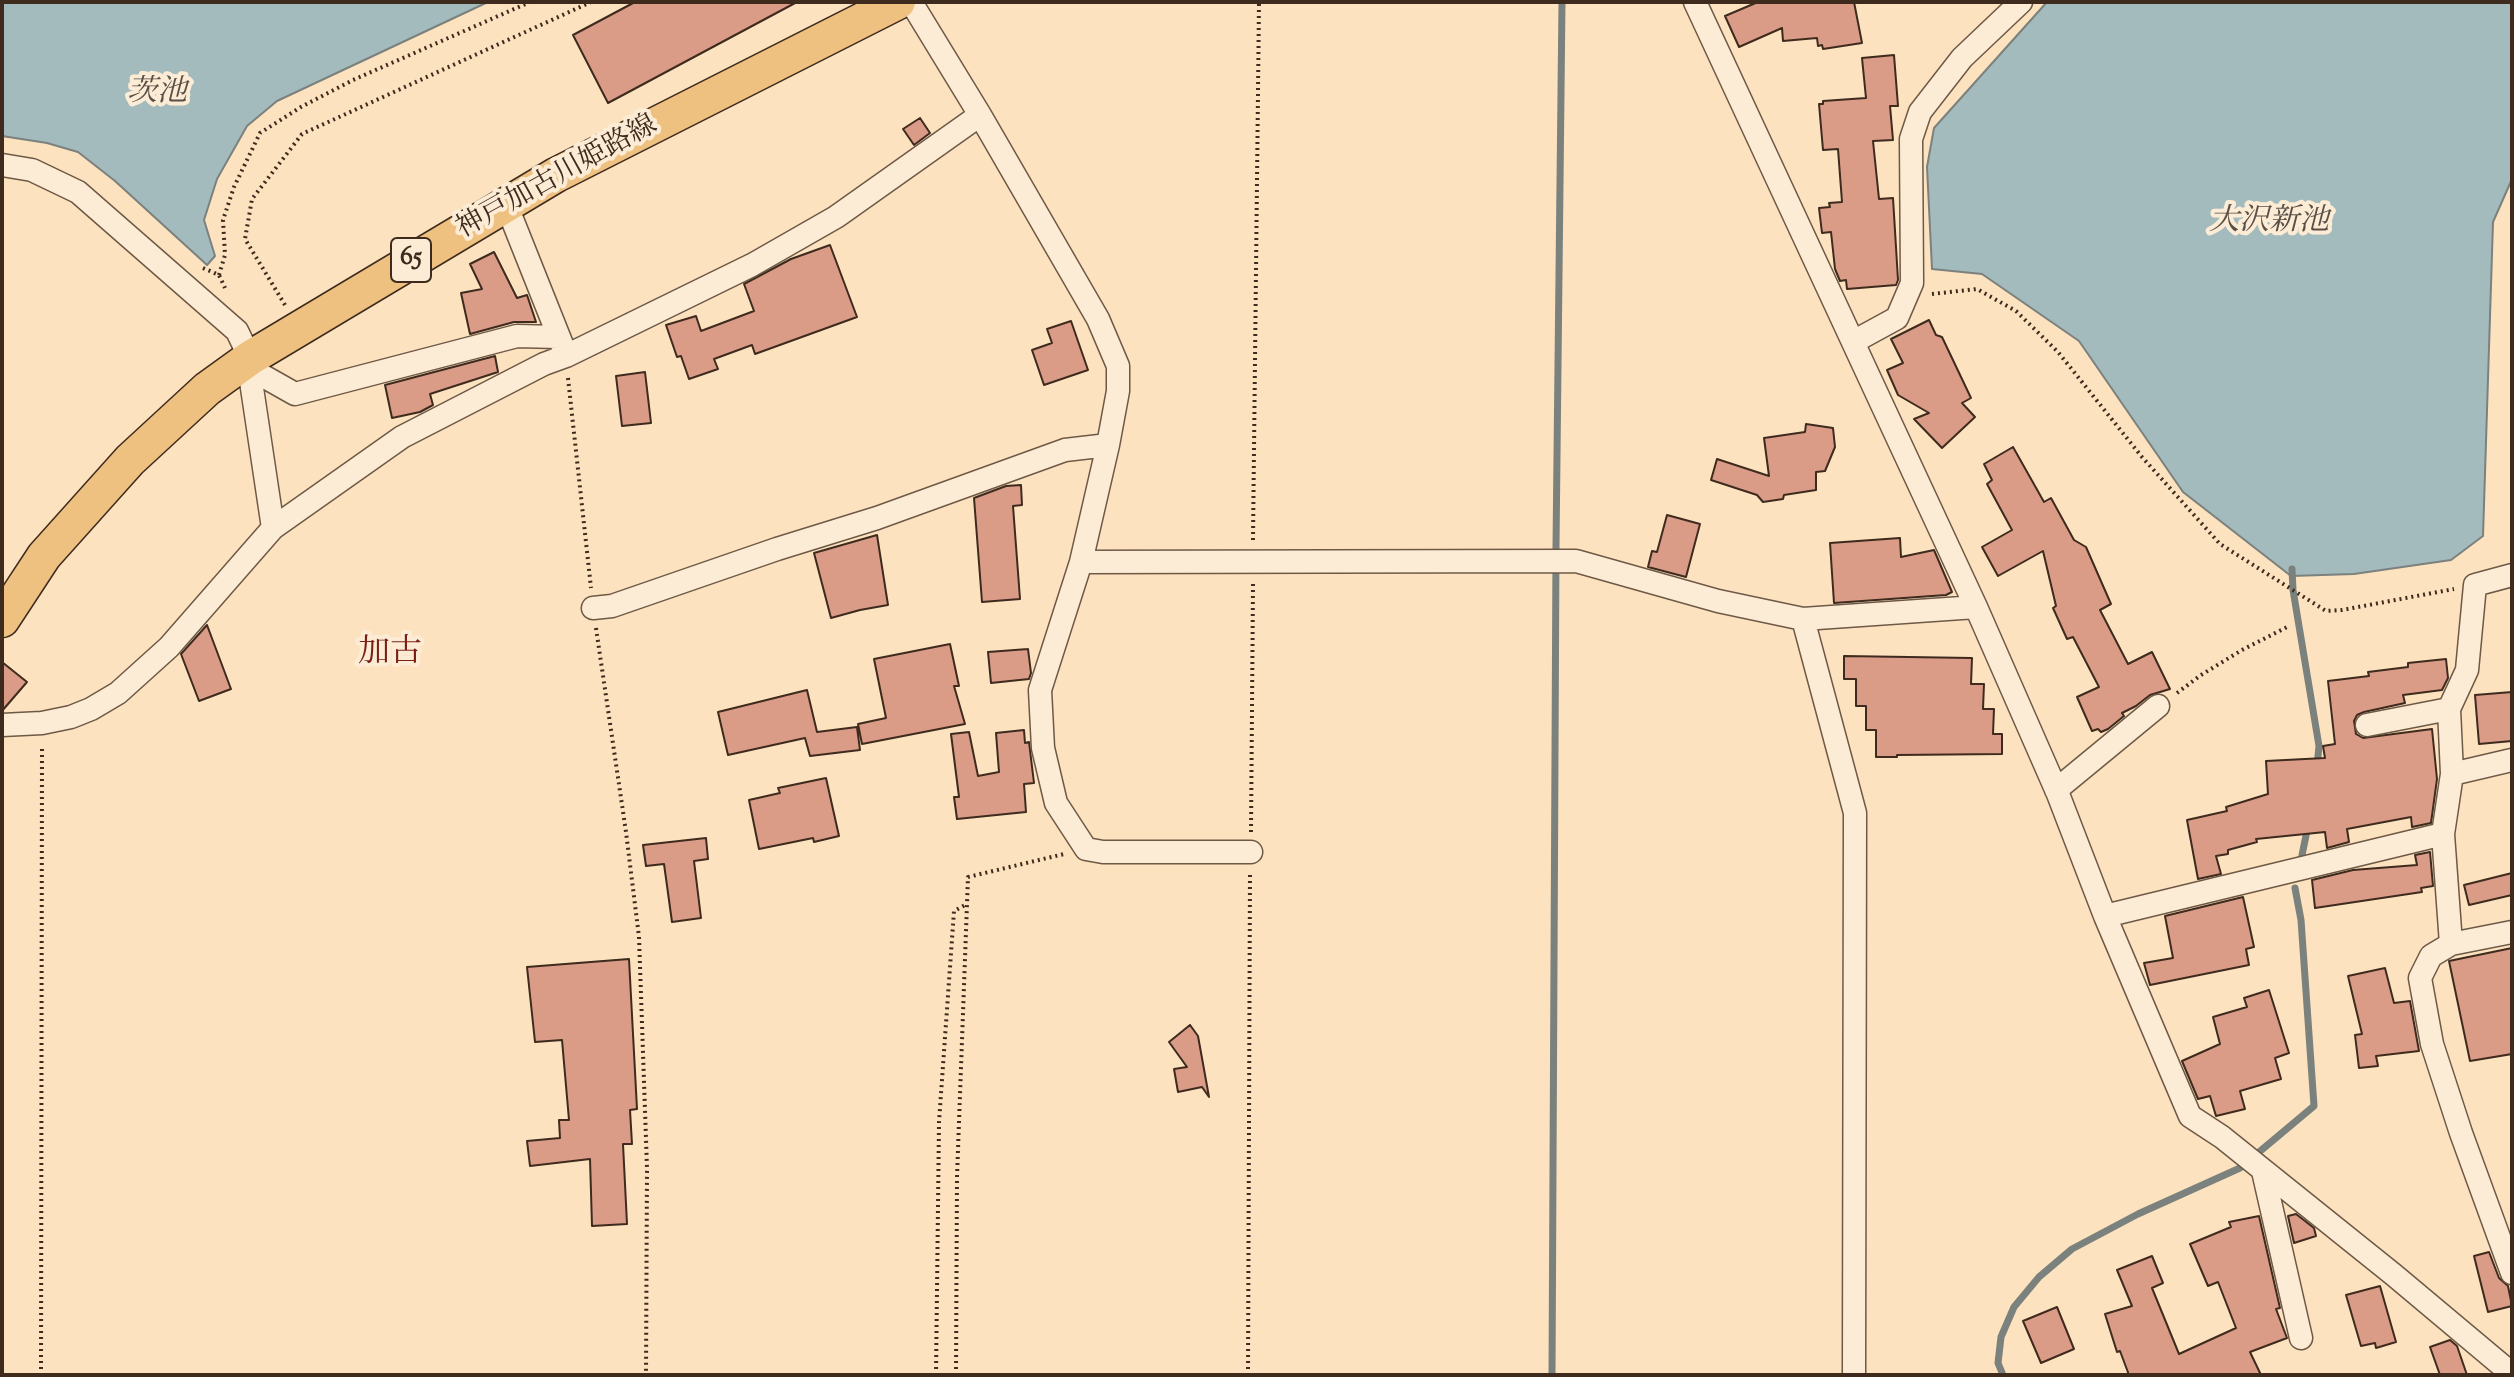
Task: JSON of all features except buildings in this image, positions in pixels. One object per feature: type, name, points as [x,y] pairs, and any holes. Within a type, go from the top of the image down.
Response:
[{"type":"main road","name":"神戸加古川姫路線","points":[[2,620],[44,556],[130,460],[207,389],[300,327],[556,175],[898,2]]},
{"type":"street","points":[[911,2],[1098,319],[1118,366],[1118,391],[1108,445],[1081,562],[1040,690],[1043,748],[1056,803],[1086,849],[1103,852],[1251,852]]},
{"type":"street","points":[[1695,2],[1976,607],[2056,790],[2105,916],[2190,1116],[2263,1171],[2512,1374]]},
{"type":"street","points":[[1853,342],[1897,318],[1912,283],[1911,139],[1920,112],[1962,58],[2021,2]]},
{"type":"street","points":[[2,725],[42,723],[81,713],[118,693],[169,647],[273,528],[402,437],[544,364],[562,346],[752,265],[824,224],[980,115]]},
{"type":"street","points":[[2,165],[32,170],[78,192],[237,331],[249,363],[273,528]]},
{"type":"street","points":[[506,204],[562,346]]},
{"type":"street","points":[[249,363],[295,394],[517,336],[562,346]]},
{"type":"street","points":[[593,608],[612,606],[877,518],[1065,450],[1108,445]]},
{"type":"street","points":[[1081,562],[1576,561],[1718,601],[1803,619],[1976,607]]},
{"type":"street","points":[[2451,944],[2443,834],[2452,774],[2449,709],[2467,670],[2475,585],[2512,575]]},
{"type":"street","points":[[1803,619],[1855,813],[1854,1375]]},
{"type":"street","points":[[2056,790],[2158,706]]},
{"type":"street","points":[[2367,725],[2449,709]]},
{"type":"street","points":[[2452,774],[2512,760]]},
{"type":"street","points":[[2105,916],[2443,834]]},
{"type":"street","points":[[2512,932],[2451,944],[2431,956],[2420,978],[2437,1059],[2512,1273]]},
{"type":"street","points":[[2263,1171],[2301,1338]]},
{"type":"path","points":[[219,275],[225,255],[223,220],[234,187],[260,133],[353,80],[530,2]]},
{"type":"path","points":[[300,327],[245,239],[252,199],[302,134],[591,2]]},
{"type":"path","points":[[1248,1375],[1259,2]]},
{"type":"path","points":[[1906,298],[1977,289],[2016,311],[2058,352],[2142,457],[2220,544],[2326,611],[2475,585]]},
{"type":"path","points":[[562,346],[593,608],[639,937],[647,1168],[646,1375]]},
{"type":"path","points":[[2158,706],[2228,658],[2289,626]]},
{"type":"path","points":[[41,1375],[42,723]]},
{"type":"path","points":[[956,1375],[957,1177],[968,877],[1086,849]]},
{"type":"path","points":[[936,1375],[939,1122],[954,911],[967,904]]},
{"type":"water","name":"茨池","points":[[2,2],[488,2],[277,101],[247,126],[217,179],[204,220],[215,256],[207,265],[115,181],[78,152],[47,143],[2,136]]},
{"type":"water","name":"大沢新池","points":[[2047,2],[2512,2],[2512,179],[2493,222],[2483,536],[2451,560],[2354,574],[2291,576],[2183,492],[2079,341],[1982,274],[1932,269],[1927,167],[1934,128]]},
{"type":"waterway","points":[[1552,1375],[1562,2]]},
{"type":"waterway","points":[[2292,569],[2319,746],[2317,766]]},
{"type":"waterway","points":[[2302,855],[2308,826]]},
{"type":"waterway","points":[[2003,1375],[1998,1363],[2001,1337],[2014,1307],[2039,1277],[2072,1249],[2138,1214],[2240,1168],[2314,1106],[2301,920],[2295,888]]},
{"type":"district","name":"加古","points":[[390,656]]}]
